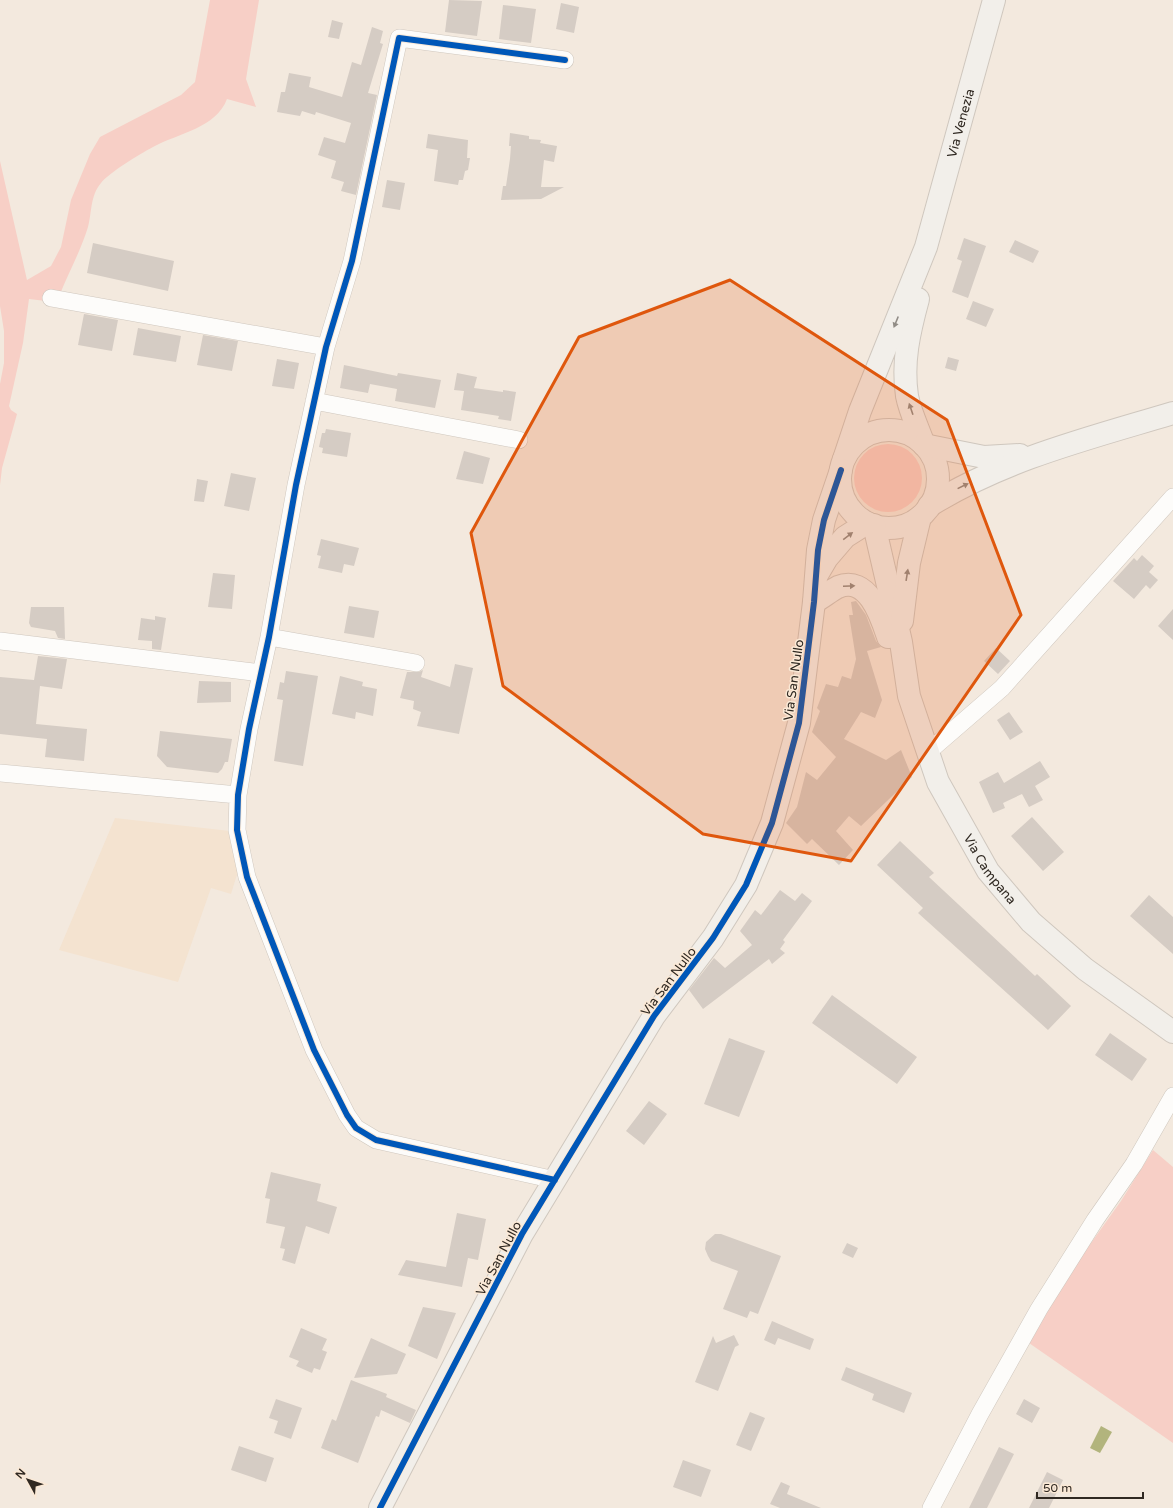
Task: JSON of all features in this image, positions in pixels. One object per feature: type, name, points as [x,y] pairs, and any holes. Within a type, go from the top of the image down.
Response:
[{"type":"main road","name":"Via Venezia","points":[[843,464],[860,411],[926,247],[994,0]]},
{"type":"main road","name":"Via Venezia","points":[[924,445],[907,397],[905,365],[907,338],[918,299],[926,247]]},
{"type":"main road","points":[[843,464],[840,482],[842,495],[848,506],[856,516],[871,524],[894,528],[908,524],[954,490],[978,479],[1039,454],[1173,413]]},
{"type":"main road","name":"Via Campana","points":[[843,464],[852,447],[862,438],[874,433],[888,430],[901,432],[913,437],[924,445],[933,459],[937,474],[936,491],[925,511],[909,563],[904,595],[901,642]]},
{"type":"main road","points":[[924,445],[984,457],[1039,454]]},
{"type":"main road","name":"Via San Nullo","points":[[380,1508],[522,1234],[654,1016],[714,938],[746,885],[772,822],[799,723],[817,576],[818,550],[824,520],[843,464]]},
{"type":"main road","name":"Via Campana","points":[[871,524],[901,642],[909,696],[938,782],[988,871],[1031,922],[1085,969],[1173,1032]]},
{"type":"main road","name":"Via San Nullo","points":[[817,576],[827,558],[845,537],[871,524]]},
{"type":"main road","points":[[814,602],[838,587],[849,585],[858,586],[874,601],[881,616],[909,696]]},
{"type":"street","points":[[555,1180],[376,1140],[356,1128],[347,1115],[314,1050],[248,877],[237,830],[238,795],[269,637],[296,485],[326,347],[352,261],[399,38],[565,60]]},
{"type":"street","points":[[51,298],[326,347]]},
{"type":"street","points":[[314,401],[519,440]]},
{"type":"street","points":[[928,752],[1002,688],[1173,497]]},
{"type":"street","points":[[269,637],[416,663]]},
{"type":"street","points":[[0,641],[261,673]]},
{"type":"street","points":[[0,773],[238,795]]},
{"type":"street","points":[[931,1508],[980,1414],[1039,1309],[1095,1220],[1134,1164],[1173,1096]]},
{"type":"highlighted area","points":[[730,280],[947,420],[1021,615],[851,861],[703,834],[503,686],[471,533],[579,337]]},
{"type":"shaded area","points":[[210,0],[259,0],[246,79],[256,107],[227,99],[222,109],[206,123],[196,129],[163,142],[141,154],[111,174],[97,188],[93,199],[85,236],[60,294],[46,301],[29,299],[23,343],[9,406],[11,410],[17,414],[2,468],[0,485],[0,384],[4,363],[4,331],[0,306],[0,161],[27,280],[51,266],[61,247],[71,200],[90,154],[100,137],[181,95],[195,82]]},
{"type":"shaded area","points":[[888,444],[901,447],[912,454],[919,465],[922,478],[919,491],[912,502],[901,509],[888,512],[875,509],[864,502],[857,491],[854,478],[857,465],[864,454],[875,447]]},
{"type":"shaded area","points":[[115,818],[230,831],[239,868],[231,894],[211,888],[178,982],[59,950]]},
{"type":"shaded area","points":[[1153,1150],[1173,1167],[1173,1443],[1029,1343],[1029,1339],[1086,1250],[1121,1201]]},
{"type":"shaded area","points":[[1101,1426],[1112,1432],[1100,1453],[1090,1448]]},
{"type":"building","points":[[449,0],[482,1],[477,36],[445,32]]},
{"type":"building","points":[[561,3],[579,7],[574,33],[556,29]]},
{"type":"building","points":[[503,5],[536,9],[531,43],[499,39]]},
{"type":"building","points":[[332,20],[343,23],[339,39],[328,37]]},
{"type":"building","points":[[372,27],[383,31],[380,43],[383,44],[368,93],[377,95],[356,195],[341,191],[344,182],[331,178],[336,161],[318,155],[324,137],[345,143],[351,123],[316,112],[315,115],[302,111],[300,116],[277,112],[281,92],[285,92],[289,73],[311,77],[309,87],[342,97],[352,62],[361,65]]},
{"type":"building","points":[[510,133],[529,136],[529,139],[541,140],[540,143],[557,146],[554,162],[544,160],[541,187],[564,187],[541,199],[501,200],[503,186],[506,186],[510,159]]},
{"type":"building","points":[[428,134],[468,140],[467,158],[470,158],[468,170],[465,171],[463,180],[459,180],[458,185],[434,181],[438,150],[426,148]]},
{"type":"building","points":[[387,180],[405,183],[400,210],[382,207]]},
{"type":"building","points":[[964,238],[986,246],[968,298],[952,292],[962,261],[957,259]]},
{"type":"building","points":[[1015,240],[1039,251],[1033,263],[1009,252]]},
{"type":"building","points":[[93,243],[174,261],[168,291],[87,273]]},
{"type":"building","points":[[973,301],[994,309],[986,327],[966,319]]},
{"type":"building","points":[[84,314],[118,320],[112,351],[78,345]]},
{"type":"building","points":[[138,328],[181,336],[176,362],[133,355]]},
{"type":"building","points":[[203,335],[238,341],[232,371],[197,365]]},
{"type":"building","points":[[948,357],[959,360],[956,371],[945,368]]},
{"type":"building","points":[[277,359],[299,363],[294,389],[272,386]]},
{"type":"building","points":[[344,365],[397,376],[398,373],[441,380],[435,408],[395,401],[397,389],[370,384],[368,393],[340,388]]},
{"type":"building","points":[[457,373],[477,377],[474,388],[503,392],[503,390],[516,392],[511,421],[498,419],[499,416],[461,410],[464,391],[454,390]]},
{"type":"building","points":[[326,429],[351,433],[347,457],[322,453],[323,448],[319,447],[322,433],[325,433]]},
{"type":"building","points":[[464,451],[490,458],[483,484],[456,479]]},
{"type":"building","points":[[231,473],[256,478],[249,511],[224,506]]},
{"type":"building","points":[[197,479],[208,481],[204,502],[194,501]]},
{"type":"building","points":[[321,539],[359,548],[354,566],[344,564],[342,573],[318,568],[321,556],[317,555]]},
{"type":"building","points":[[1142,555],[1154,566],[1149,572],[1158,580],[1150,589],[1146,585],[1134,599],[1113,581],[1134,558],[1137,561]]},
{"type":"building","points":[[213,573],[235,575],[232,609],[208,607]]},
{"type":"building","points":[[856,601],[866,615],[876,641],[881,647],[867,651],[882,700],[875,718],[861,712],[844,739],[886,760],[901,750],[912,777],[861,826],[849,816],[836,831],[853,850],[839,865],[812,839],[807,844],[786,823],[797,807],[806,772],[817,780],[836,757],[812,732],[820,711],[817,708],[826,684],[838,687],[842,676],[851,679],[856,659],[849,615],[853,615],[851,602]]},
{"type":"building","points":[[349,606],[379,611],[374,638],[344,633]]},
{"type":"building","points":[[31,607],[64,607],[65,639],[58,638],[55,631],[31,627],[29,623]]},
{"type":"building","points":[[1173,609],[1173,640],[1158,626]]},
{"type":"building","points":[[155,616],[166,618],[161,650],[152,649],[152,641],[138,640],[141,618],[155,620]]},
{"type":"building","points":[[996,648],[1010,661],[998,674],[984,661]]},
{"type":"building","points":[[38,656],[67,659],[62,689],[40,686],[36,724],[87,729],[84,761],[45,757],[47,739],[0,734],[0,677],[34,680]]},
{"type":"building","points":[[455,664],[473,668],[459,734],[417,726],[421,712],[413,709],[414,701],[400,698],[407,672],[419,672],[423,670],[421,677],[450,687]]},
{"type":"building","points":[[286,671],[318,676],[303,766],[274,761],[283,700],[277,699],[280,682],[284,683]]},
{"type":"building","points":[[340,676],[363,682],[362,686],[377,689],[373,716],[356,712],[355,719],[332,714]]},
{"type":"building","points":[[199,681],[231,682],[231,702],[197,703]]},
{"type":"building","points":[[1009,712],[1023,732],[1010,740],[997,720]]},
{"type":"building","points":[[160,731],[232,739],[228,762],[225,762],[222,769],[218,773],[167,767],[157,756]]},
{"type":"building","points":[[1040,761],[1050,777],[1035,786],[1043,800],[1029,807],[1022,794],[1003,803],[1005,808],[993,813],[979,782],[998,772],[1004,783]]},
{"type":"building","points":[[1032,817],[1064,852],[1043,871],[1011,836]]},
{"type":"building","points":[[900,841],[934,873],[929,877],[1035,976],[1037,974],[1071,1006],[1048,1030],[918,913],[923,908],[877,865]]},
{"type":"building","points":[[780,890],[795,901],[802,893],[812,901],[783,940],[785,942],[780,949],[785,953],[772,964],[769,959],[703,1009],[689,990],[714,958],[725,968],[752,945],[740,931],[755,910],[761,915]]},
{"type":"building","points":[[1149,895],[1173,917],[1173,954],[1130,916]]},
{"type":"building","points":[[832,995],[917,1057],[897,1084],[812,1023]]},
{"type":"building","points":[[1110,1033],[1147,1059],[1132,1081],[1095,1055]]},
{"type":"building","points":[[729,1038],[765,1051],[739,1117],[704,1104]]},
{"type":"building","points":[[649,1101],[667,1114],[644,1145],[626,1131]]},
{"type":"building","points":[[271,1172],[321,1184],[317,1201],[337,1207],[329,1234],[306,1226],[295,1264],[282,1260],[285,1249],[280,1248],[285,1227],[266,1223],[270,1199],[265,1198]]},
{"type":"building","points":[[457,1213],[486,1219],[478,1260],[468,1258],[462,1287],[398,1275],[406,1260],[446,1267]]},
{"type":"building","points":[[715,1234],[721,1234],[781,1256],[758,1314],[750,1311],[747,1318],[723,1309],[738,1271],[711,1261],[705,1249],[706,1242]]},
{"type":"building","points":[[847,1243],[858,1248],[853,1258],[842,1253]]},
{"type":"building","points":[[423,1307],[456,1313],[437,1359],[408,1346]]},
{"type":"building","points":[[772,1321],[814,1339],[810,1350],[778,1338],[775,1345],[764,1340]]},
{"type":"building","points":[[301,1328],[327,1339],[322,1350],[327,1352],[320,1370],[314,1368],[312,1373],[296,1366],[299,1361],[289,1357]]},
{"type":"building","points":[[734,1335],[739,1345],[735,1347],[718,1391],[695,1382],[713,1336],[716,1343]]},
{"type":"building","points":[[371,1338],[406,1354],[397,1374],[354,1378]]},
{"type":"building","points":[[846,1367],[912,1393],[904,1413],[872,1400],[874,1394],[841,1380]]},
{"type":"building","points":[[351,1380],[387,1394],[386,1397],[416,1410],[410,1423],[381,1410],[379,1417],[376,1416],[358,1463],[321,1448],[332,1419],[336,1421]]},
{"type":"building","points":[[276,1399],[302,1408],[291,1439],[274,1433],[278,1421],[269,1418]]},
{"type":"building","points":[[1024,1399],[1040,1408],[1032,1423],[1016,1414]]},
{"type":"building","points":[[750,1412],[765,1418],[751,1451],[736,1445]]},
{"type":"building","points":[[239,1446],[274,1458],[266,1482],[231,1470]]},
{"type":"building","points":[[999,1447],[1014,1454],[987,1508],[969,1508]]},
{"type":"building","points":[[683,1460],[711,1470],[701,1497],[673,1487]]},
{"type":"building","points":[[1047,1472],[1063,1480],[1049,1508],[1029,1508]]},
{"type":"building","points":[[781,1482],[790,1486],[787,1494],[821,1508],[780,1508],[770,1504]]},
{"type":"cycle path","points":[[555,1180],[376,1140],[356,1128],[347,1115],[314,1050],[247,877],[237,830],[238,795],[249,729],[269,637],[296,485],[326,347],[352,261],[399,38],[565,60]]},
{"type":"cycle path","points":[[380,1508],[522,1234],[654,1016],[713,938],[746,885],[772,823],[799,723],[814,602],[818,550],[824,520],[841,470]]}]
